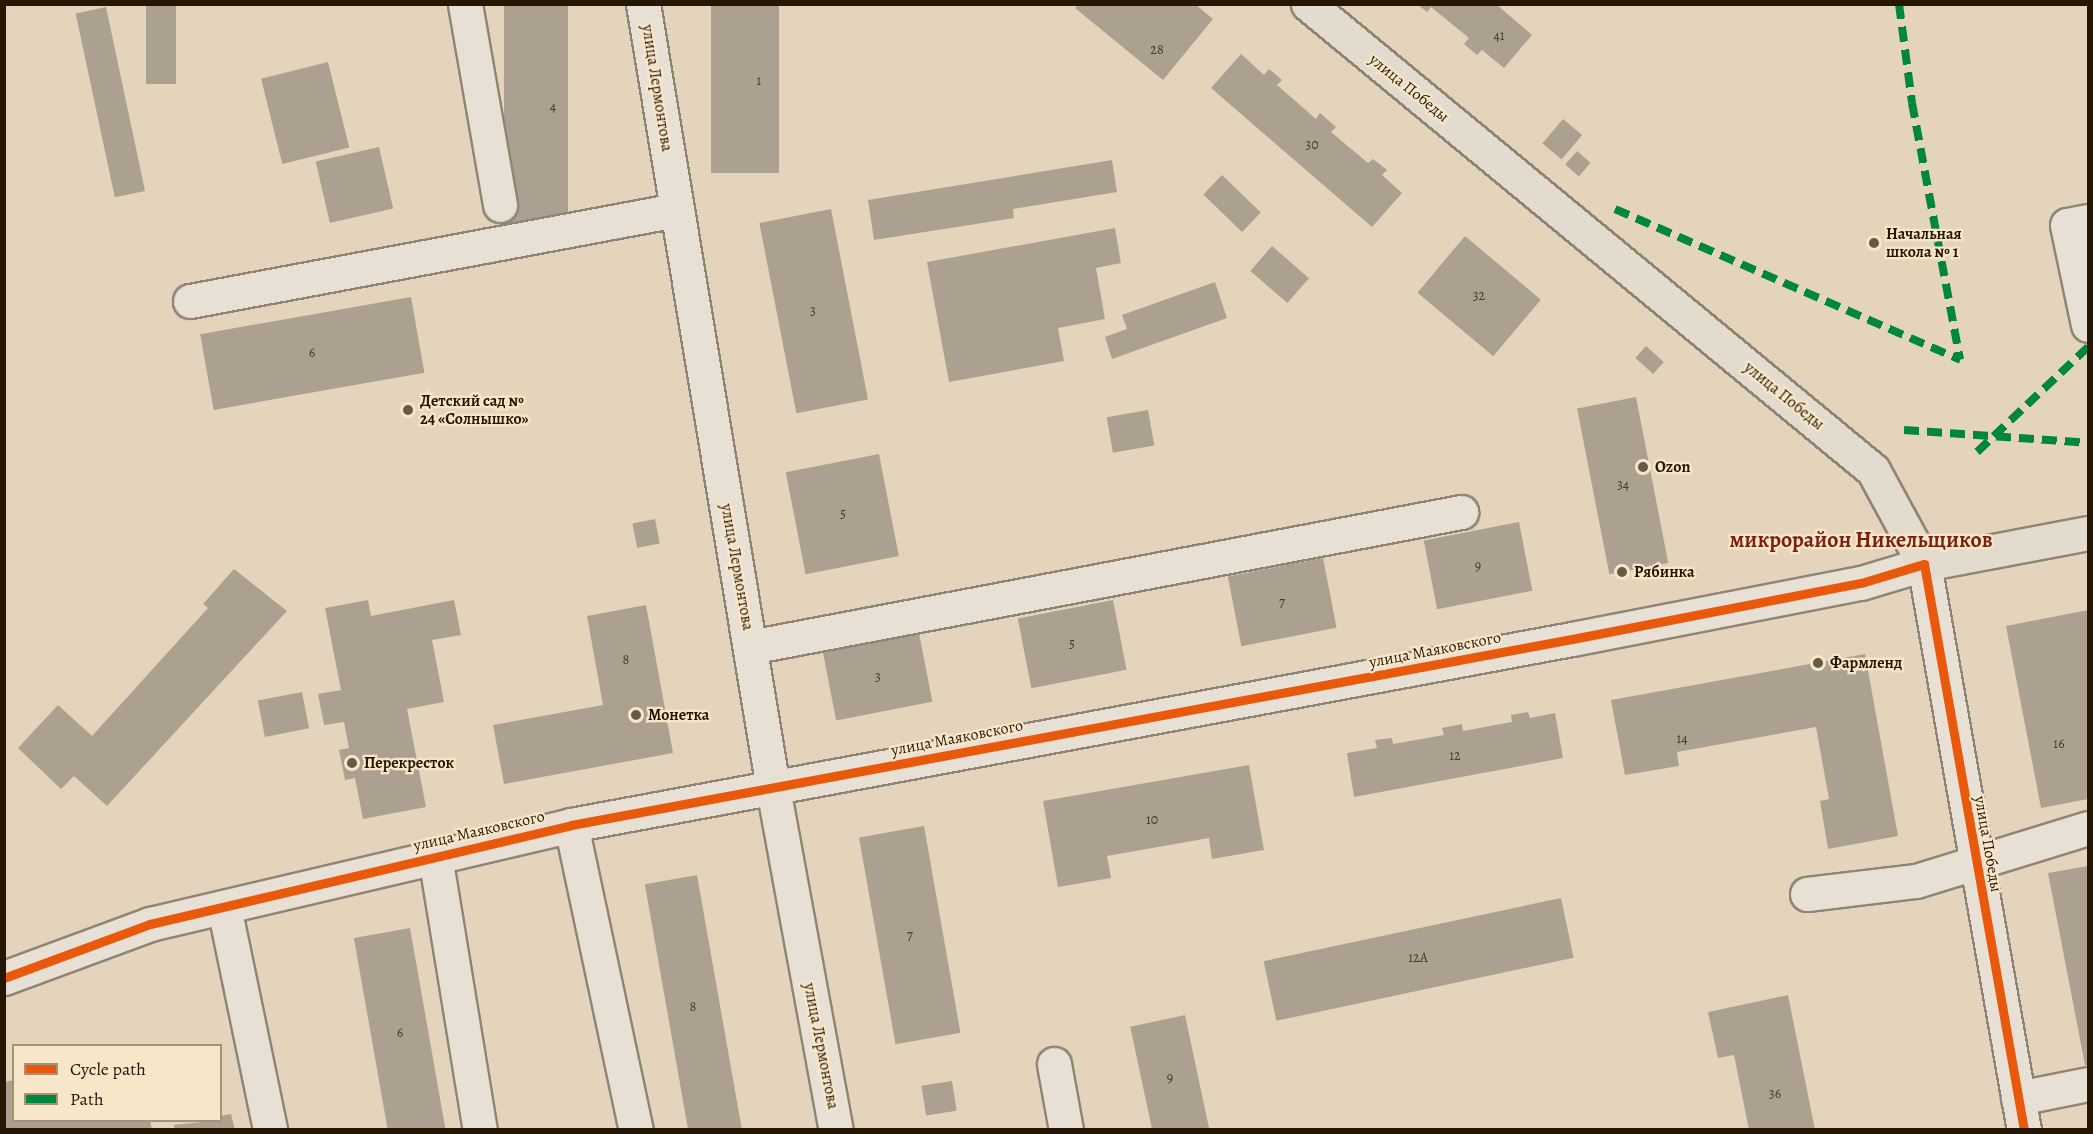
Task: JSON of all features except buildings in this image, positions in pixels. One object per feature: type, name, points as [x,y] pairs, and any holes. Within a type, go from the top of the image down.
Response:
[{"type":"main road","name":"улица Победы","points":[[1308,4],[1873,470],[1924,564]]},
{"type":"main road","name":"улица Маяковского","points":[[1924,564],[2088,533]]},
{"type":"street","points":[[465,4],[500,205]]},
{"type":"street","name":"улица Лермонтова","points":[[643,4],[773,788],[836,1130]]},
{"type":"street","points":[[190,301],[677,210]]},
{"type":"street","points":[[2088,221],[2067,225],[2088,325]]},
{"type":"street","points":[[750,647],[1461,512]]},
{"type":"street","name":"улица Маяковского","points":[[4,978],[150,924],[571,825],[1861,583],[1924,564]]},
{"type":"street","name":"улица Победы","points":[[1924,564],[2024,1130]]},
{"type":"street","points":[[571,825],[636,1130]]},
{"type":"street","points":[[1808,894],[1916,881],[2088,828]]},
{"type":"street","points":[[435,856],[480,1130]]},
{"type":"street","points":[[224,907],[270,1130]]},
{"type":"street","points":[[1054,1064],[1066,1130]]},
{"type":"street","points":[[2018,1098],[2088,1084]]},
{"type":"marked path","points":[[1899,4],[1912,103],[1960,360]]},
{"type":"marked path","points":[[1615,209],[1960,360]]},
{"type":"marked path","points":[[1977,452],[2088,347]]},
{"type":"marked path","points":[[1904,430],[2088,443]]},
{"type":"cycle path","points":[[4,978],[150,924],[571,825],[1572,639],[1861,583],[1924,564],[2024,1130]]},
{"type":"place","name":"Начальная школа № 1","points":[[1874,243]]},
{"type":"place","name":"Детский сад № 24 «Солнышко»","points":[[408,410]]},
{"type":"place","name":"Ozon","points":[[1643,467]]},
{"type":"place","name":"Рябинка","points":[[1622,572]]},
{"type":"place","name":"Фармленд","points":[[1818,663]]},
{"type":"place","name":"Монетка","points":[[636,715]]},
{"type":"place","name":"Перекресток","points":[[352,763]]},
{"type":"district","name":"микрорайон Никельщиков","points":[[1861,541]]}]
